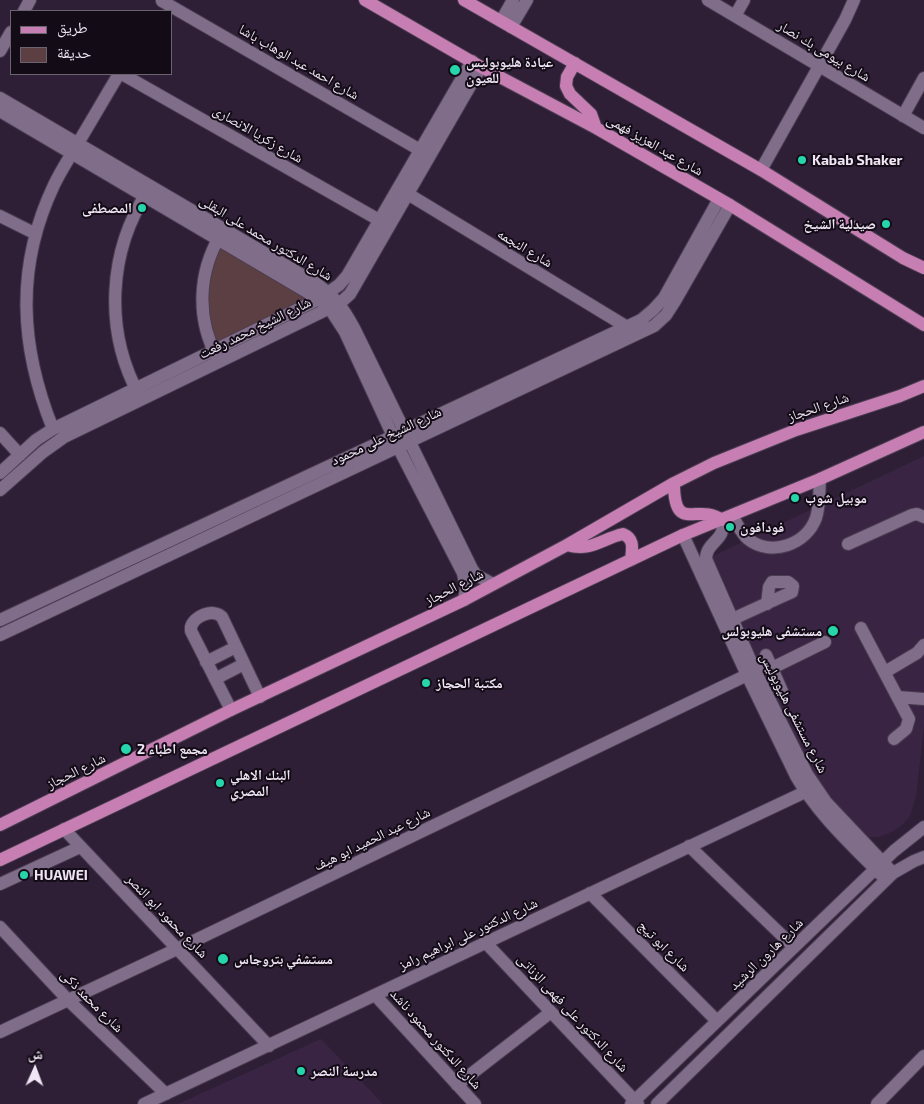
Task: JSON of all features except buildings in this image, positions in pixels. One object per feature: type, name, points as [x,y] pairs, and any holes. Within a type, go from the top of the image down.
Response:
[{"type":"main road","name":"شارع عبد العزيز فهمى","points":[[365,0],[725,202],[924,324]]},
{"type":"main road","points":[[464,0],[761,170],[924,269]]},
{"type":"main road","points":[[575,63],[567,77],[566,86],[570,94],[591,114],[596,128]]},
{"type":"main road","points":[[904,311],[924,316]]},
{"type":"main road","name":"شارع الحجاز","points":[[0,825],[231,710],[464,600],[567,546],[674,483],[714,463],[754,446],[924,386]]},
{"type":"main road","points":[[0,860],[683,535],[820,479],[924,432]]},
{"type":"main road","points":[[674,483],[675,502],[680,511],[727,518]]},
{"type":"main road","points":[[567,546],[586,548],[623,534],[629,537],[632,542],[631,560]]},
{"type":"street","points":[[506,24],[513,0]]},
{"type":"street","points":[[506,24],[527,0]]},
{"type":"street","name":"شارع بيومى بك نصار","points":[[708,0],[924,128]]},
{"type":"street","points":[[735,16],[744,0]]},
{"type":"street","points":[[761,170],[845,20],[854,0]]},
{"type":"street","name":"شارع احمد عبد الوهاب باشا","points":[[172,11],[420,150]]},
{"type":"street","points":[[0,51],[10,34]]},
{"type":"street","name":"شارع الشيخ محمد رفعت","points":[[217,356],[324,296],[347,276],[420,150],[476,64]]},
{"type":"street","name":"شارع الشيخ محمد رفعت","points":[[0,473],[36,440],[53,429],[138,394],[217,356],[335,306],[350,294],[408,194],[476,64]]},
{"type":"street","points":[[53,429],[34,375],[28,338],[27,290],[30,262],[36,234],[51,192],[75,148],[120,75]]},
{"type":"street","name":"شارع زكريا الانصارى","points":[[123,75],[379,220]]},
{"type":"street","points":[[903,116],[924,78]]},
{"type":"street","name":"شارع الدكتور محمد على البقلى","points":[[0,98],[75,148],[324,296],[335,306],[345,332],[472,569],[476,575],[494,584]]},
{"type":"street","name":"شارع الدكتور محمد على البقلى","points":[[0,111],[75,148]]},
{"type":"street","points":[[138,394],[120,347],[116,325],[116,288],[119,258],[125,237],[148,191]]},
{"type":"street","name":"شارع النجمه","points":[[408,194],[627,327]]},
{"type":"street","name":"شارع الشيخ على محمود","points":[[0,635],[641,320],[664,298],[725,202]]},
{"type":"street","name":"شارع الشيخ على محمود","points":[[0,620],[654,326],[666,315],[675,301],[725,202]]},
{"type":"street","points":[[0,216],[36,234]]},
{"type":"street","points":[[217,356],[204,319],[202,295],[205,270],[221,234]]},
{"type":"street","name":"شارع الشيخ محمد رفعت","points":[[0,490],[53,444],[138,394]]},
{"type":"street","points":[[0,433],[20,455]]},
{"type":"street","name":"شارع الدكتور محمد على البقلى","points":[[401,439],[463,574],[466,588],[464,600]]},
{"type":"street","points":[[727,518],[747,538],[758,544],[769,548],[793,544],[811,528],[816,517],[820,479]]},
{"type":"street","points":[[848,544],[912,515],[917,514],[924,517]]},
{"type":"street","name":"شارع مستشفى هليوبوليس","points":[[727,518],[722,535],[708,548],[706,559],[733,620],[751,673],[796,776],[805,792],[825,818],[890,877]]},
{"type":"street","name":"شارع مستشفى هليوبوليس","points":[[683,535],[751,673],[798,759],[816,788],[879,866]]},
{"type":"street","points":[[733,620],[767,604]]},
{"type":"street","points":[[231,710],[191,631],[192,622],[195,619],[211,612],[219,614],[260,697]]},
{"type":"street","points":[[862,628],[909,718],[906,729],[894,739]]},
{"type":"street","name":"شارع عبد الحميد ابو هيف","points":[[0,1032],[751,673],[769,662],[825,642]]},
{"type":"street","points":[[886,672],[917,653],[924,644]]},
{"type":"street","points":[[206,662],[236,647]]},
{"type":"street","points":[[769,662],[782,690]]},
{"type":"street","points":[[215,679],[244,664]]},
{"type":"street","points":[[898,697],[924,699]]},
{"type":"street","name":"شارع الدكتور على ابراهيم رامز","points":[[144,1104],[805,792]]},
{"type":"street","name":"شارع هارون الرشيد","points":[[635,1103],[794,947],[908,839],[924,827]]},
{"type":"street","name":"شارع محمود ابو النصر","points":[[64,829],[269,1046]]},
{"type":"street","points":[[689,846],[794,947]]},
{"type":"street","points":[[0,884],[80,847]]},
{"type":"street","points":[[656,1104],[890,877],[914,861],[924,857]]},
{"type":"street","name":"شارع ابو تيج","points":[[590,893],[717,1021]]},
{"type":"street","name":"شارع محمد ذكى","points":[[0,927],[68,1000],[166,1094]]},
{"type":"street","name":"شارع الدكتور على فهمى الزناتى","points":[[485,942],[635,1103]]},
{"type":"street","name":"شارع الدكتور محمود ناشد","points":[[375,995],[475,1104]]},
{"type":"street","points":[[457,1085],[551,1012]]},
{"type":"street","points":[[877,1104],[924,1056]]},
{"type":"shaded area","name":"مستشفى هليوبولس","points":[[924,456],[924,726],[916,796],[910,816],[904,823],[894,831],[879,837],[866,837],[810,775],[709,558]]},
{"type":"shaded area","name":"مدرسة النصر","points":[[321,1039],[383,1104],[178,1104]]},
{"type":"green space","points":[[217,239],[319,299],[214,351],[202,303]]},
{"type":"place","name":"عيادة هليوبوليس للعيون","points":[[455,70]]},
{"type":"place","name":"Kabab Shaker","points":[[802,160]]},
{"type":"place","name":"المصطفى","points":[[142,208]]},
{"type":"place","name":"صيدلية الشيخ","points":[[886,224]]},
{"type":"place","name":"موبيل شوب","points":[[795,498]]},
{"type":"place","name":"فودافون","points":[[730,527]]},
{"type":"place","name":"مستشفى هليوبولس","points":[[833,631]]},
{"type":"place","name":"مكتبة الحجاز","points":[[426,683]]},
{"type":"place","name":"مجمع اطباء 2","points":[[126,749]]},
{"type":"place","name":"البنك الاهلي المصري","points":[[220,783]]},
{"type":"place","name":"HUAWEI","points":[[24,875]]},
{"type":"place","name":"مستشفي بتروجاس","points":[[223,959]]},
{"type":"place","name":"مدرسة النصر","points":[[301,1071]]}]
